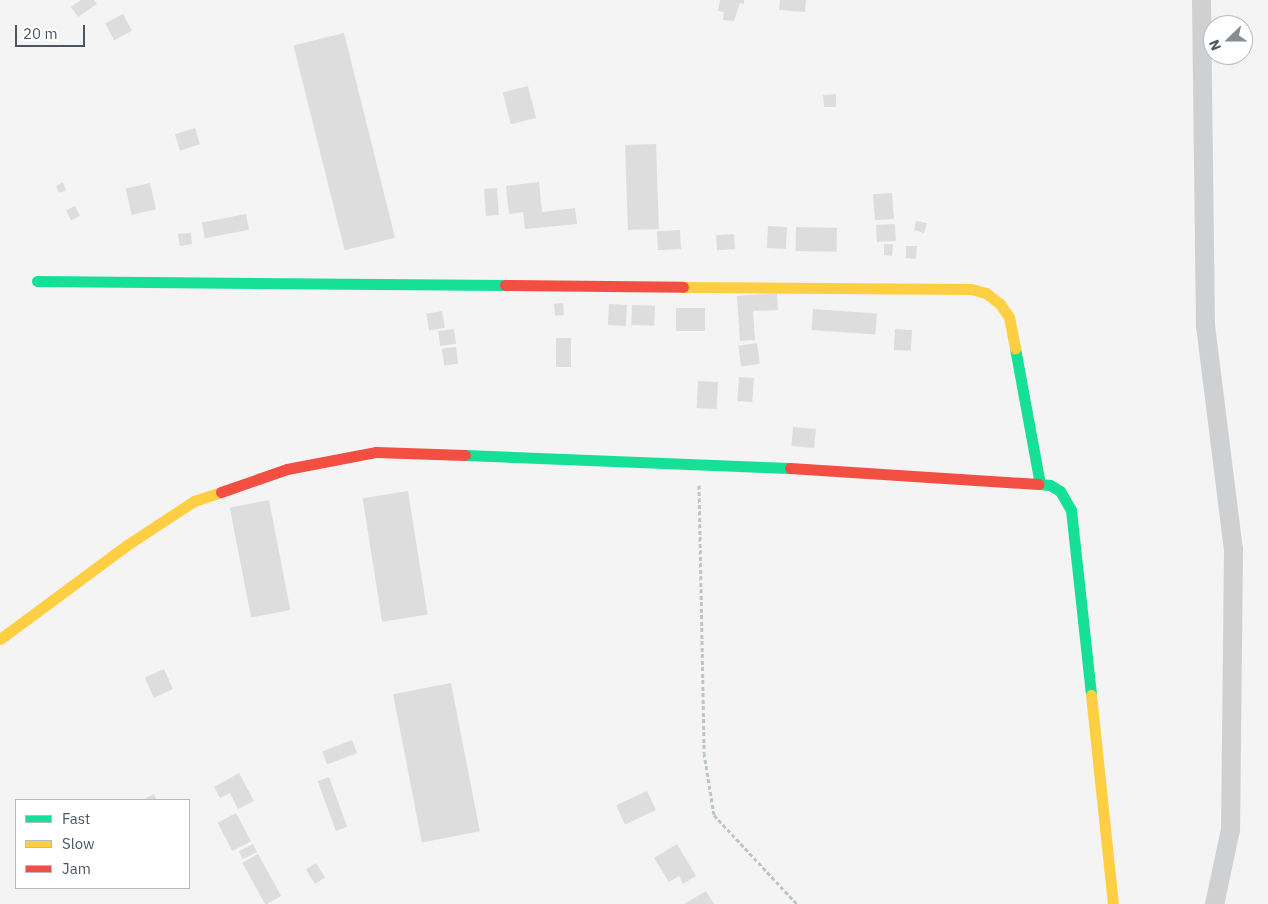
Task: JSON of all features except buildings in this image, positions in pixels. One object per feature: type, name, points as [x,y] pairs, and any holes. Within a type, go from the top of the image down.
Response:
[{"type":"street","points":[[1202,0],[1205,325],[1232,549],[1230,829],[1214,904]]},
{"type":"street","points":[[37,281],[970,289],[986,293],[1000,304],[1008,317],[1040,484]]},
{"type":"street","points":[[0,639],[127,545],[194,501],[287,469],[376,452],[699,462],[1040,484],[1060,491],[1071,510],[1113,904]]},
{"type":"path","points":[[699,462],[704,753],[714,815],[797,904]]},
{"type":"traffic: fast","points":[[37,281],[505,285]]},
{"type":"traffic: fast","points":[[1015,348],[1040,484]]},
{"type":"traffic: fast","points":[[465,455],[790,468]]},
{"type":"traffic: fast","points":[[1038,484],[1050,485],[1060,491],[1071,510],[1091,695]]},
{"type":"traffic: slow","points":[[683,287],[971,289],[986,293],[1000,304],[1009,317],[1015,348]]},
{"type":"traffic: slow","points":[[0,639],[127,545],[194,501],[221,492]]},
{"type":"traffic: slow","points":[[1091,695],[1113,904]]},
{"type":"traffic: jam","points":[[505,285],[683,287]]},
{"type":"traffic: jam","points":[[221,492],[287,469],[376,452],[465,455]]},
{"type":"traffic: jam","points":[[790,468],[1038,484]]}]
